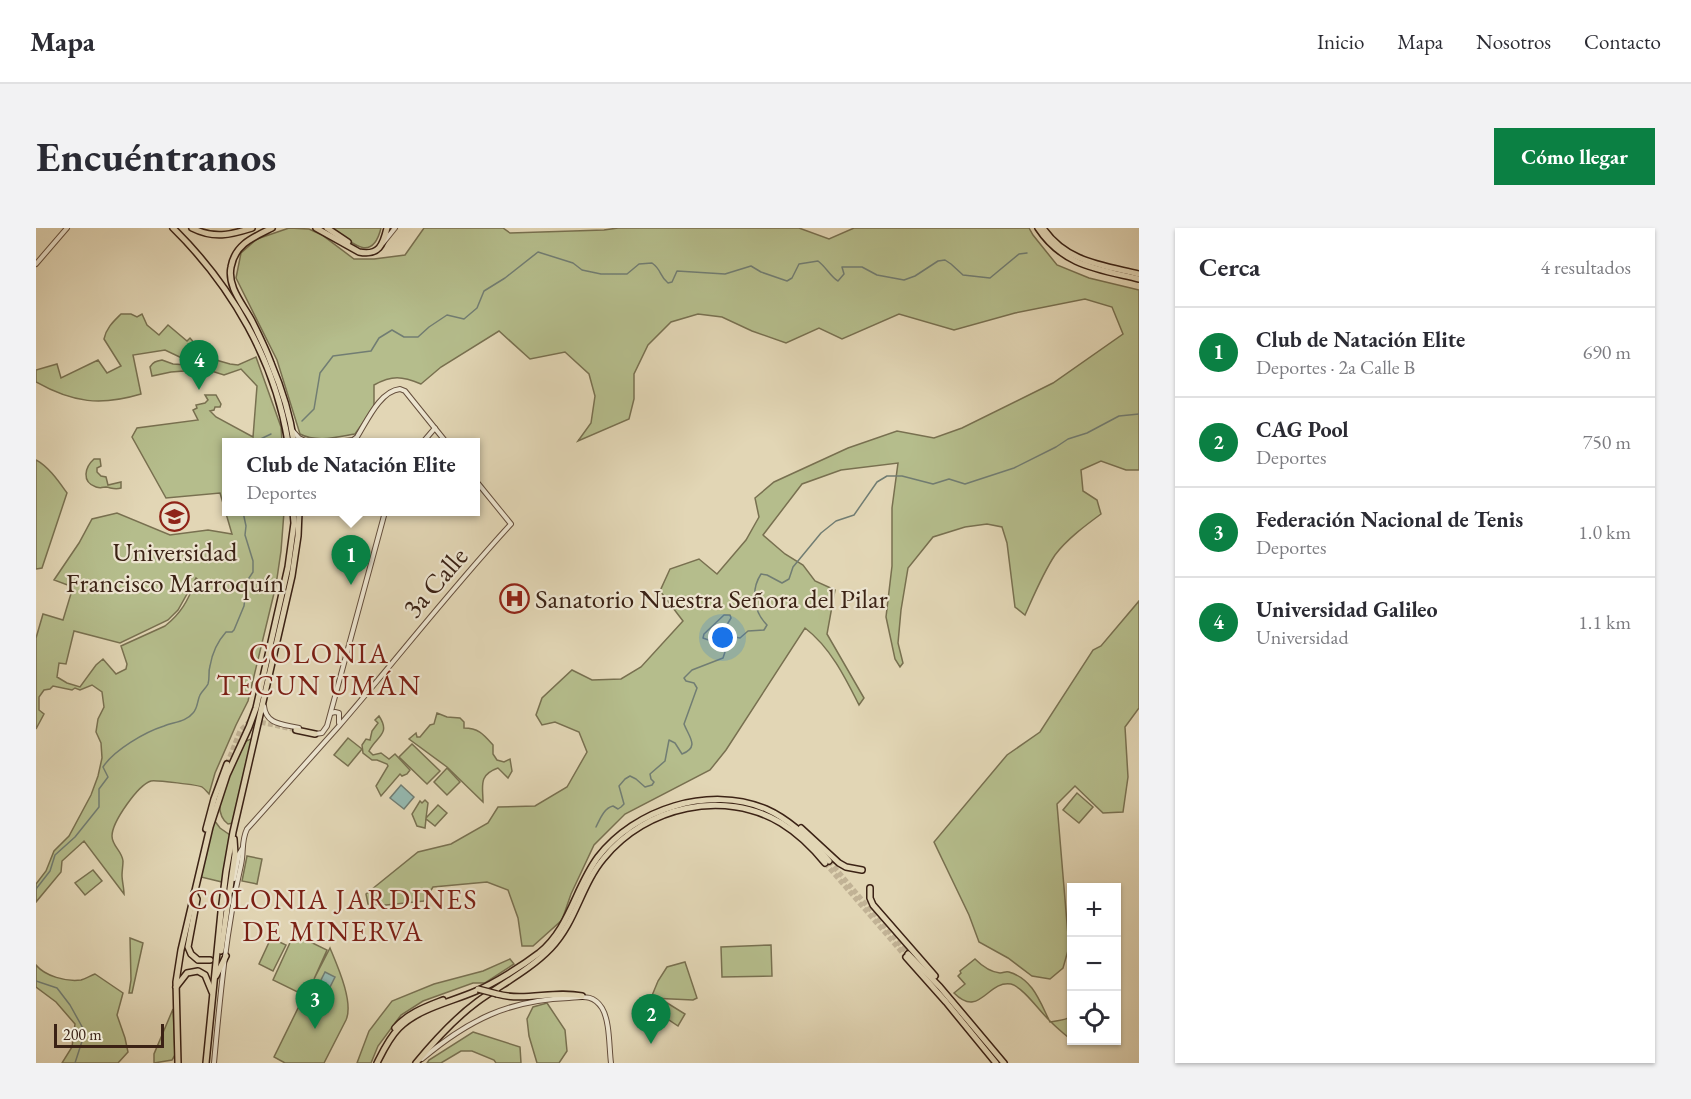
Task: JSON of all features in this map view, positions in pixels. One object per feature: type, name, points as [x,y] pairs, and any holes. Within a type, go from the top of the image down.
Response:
[{"type":"main road","points":[[192,228],[207,235],[216,236],[252,228]]},
{"type":"main road","points":[[272,228],[246,241],[237,250],[231,266],[231,279],[235,292],[271,362],[280,385],[293,438]]},
{"type":"main road","points":[[316,228],[366,254],[383,244],[387,228]]},
{"type":"main road","points":[[327,228],[359,252]]},
{"type":"main road","points":[[1038,228],[1060,253],[1074,261],[1139,279]]},
{"type":"main road","points":[[1044,228],[1048,239],[1074,256],[1139,274]]},
{"type":"main road","points":[[173,229],[213,273],[249,327],[274,385],[287,438]]},
{"type":"main road","points":[[178,1063],[176,988],[181,950],[204,851],[227,775],[251,723],[255,708],[288,567],[293,516]]},
{"type":"main road","points":[[206,1063],[226,872],[233,832],[292,576],[299,516]]},
{"type":"main road","points":[[296,730],[315,734]]},
{"type":"main road","points":[[204,851],[211,812],[226,764]]},
{"type":"main road","points":[[377,1063],[392,1036],[408,1021],[496,981],[538,953],[567,919],[591,866],[609,844],[629,828],[664,809],[697,801],[734,801],[766,809],[789,820],[804,831],[839,863],[862,870]]},
{"type":"main road","points":[[416,1063],[457,1018],[540,959],[553,946],[571,921],[589,879],[605,856],[628,836],[665,814],[698,806],[721,805],[742,808],[783,825],[804,840],[827,862],[799,831],[779,816]]},
{"type":"main road","points":[[214,981],[224,953],[235,854],[233,832]]},
{"type":"main road","points":[[870,888],[873,905],[941,983],[943,990]]},
{"type":"main road","points":[[194,893],[196,899],[189,952],[198,960],[210,960]]},
{"type":"main road","points":[[996,1063],[907,956],[943,990],[1004,1063]]},
{"type":"main road","points":[[176,988],[187,973],[198,970],[205,975],[213,994]]},
{"type":"main road","points":[[377,1063],[381,1048],[389,1035],[405,1018],[421,1008],[473,989],[515,998],[552,995],[581,996]]},
{"type":"street","points":[[36,264],[67,228]]},
{"type":"street","points":[[383,244],[395,228]]},
{"type":"street","points":[[356,438],[389,392],[403,389],[443,438]]},
{"type":"street","points":[[426,438],[435,428]]},
{"type":"street","points":[[292,429],[299,438]]},
{"type":"street","name":"3a Calle","points":[[242,848],[243,838],[248,829],[511,524],[480,486]]},
{"type":"street","points":[[263,703],[268,719],[274,722],[315,734],[322,733],[327,726],[384,516]]},
{"type":"street","points":[[330,714],[334,712],[339,714],[339,726]]},
{"type":"street","points":[[230,891],[242,848]]},
{"type":"street","points":[[214,1063],[224,953],[243,854],[242,848]]},
{"type":"street","points":[[416,1063],[465,1026],[501,1009],[541,1000],[581,996],[597,1003],[605,1015],[611,1063]]},
{"type":"green space","points":[[289,228],[309,229],[322,235],[354,259],[374,259],[405,255],[424,228],[503,228],[510,233],[618,228],[799,228],[829,239],[854,228],[1029,228],[1057,265],[1089,278],[1139,290],[1139,470],[1126,470],[1101,461],[1081,470],[1083,491],[1097,500],[1101,514],[1071,538],[1055,555],[1025,615],[1015,607],[1007,543],[1002,527],[987,524],[965,527],[933,537],[908,568],[898,643],[903,663],[900,667],[895,659],[886,617],[892,566],[892,508],[898,463],[841,470],[802,484],[763,535],[785,554],[803,565],[815,581],[835,590],[827,634],[864,698],[859,705],[829,653],[805,628],[726,750],[710,770],[625,814],[594,845],[571,894],[562,920],[533,946],[522,946],[518,918],[508,890],[487,882],[433,887],[424,901],[386,905],[368,904],[366,894],[418,852],[451,844],[488,823],[498,807],[535,806],[567,787],[587,752],[579,732],[555,722],[542,725],[536,715],[542,698],[572,670],[592,680],[621,679],[641,667],[683,621],[660,591],[670,569],[699,559],[717,574],[746,540],[759,517],[755,498],[774,482],[848,448],[897,431],[934,438],[962,428],[1053,383],[1123,334],[1112,307],[1085,299],[1015,313],[954,330],[899,314],[842,339],[819,328],[786,343],[722,317],[698,314],[671,322],[648,345],[634,374],[634,399],[629,419],[578,441],[591,423],[595,396],[589,374],[565,352],[530,359],[499,331],[441,367],[421,384],[397,378],[374,385],[374,407],[355,434],[313,438],[300,434],[277,360],[236,278],[241,253],[257,239]]},
{"type":"green space","points":[[331,228],[381,228],[377,239],[366,248],[353,243]]},
{"type":"green space","points":[[121,314],[131,314],[137,317],[142,314],[147,325],[159,335],[168,325],[187,341],[190,338],[203,353],[216,360],[238,365],[256,357],[281,427],[282,438],[222,438],[222,500],[220,493],[166,498],[132,437],[137,428],[198,420],[193,410],[197,408],[196,405],[208,400],[205,395],[216,395],[221,404],[220,407],[215,407],[210,411],[216,417],[253,437],[257,386],[241,369],[224,375],[205,369],[165,350],[133,355],[141,394],[127,398],[100,401],[75,398],[36,382],[36,370],[57,364],[61,378],[98,360],[107,373],[121,366],[104,339],[108,328]]},
{"type":"green space","points":[[162,360],[173,364],[188,365],[184,371],[152,376],[150,367]]},
{"type":"green space","points":[[94,459],[100,459],[101,466],[97,468],[97,472],[106,477],[108,485],[121,482],[121,488],[99,488],[88,482],[86,474],[88,466]]},
{"type":"green space","points":[[36,460],[49,471],[67,493],[42,568],[36,569]]},
{"type":"green space","points":[[117,513],[170,535],[208,530],[232,534],[227,516],[284,516],[276,585],[248,701],[215,773],[209,794],[202,787],[193,785],[155,781],[146,784],[139,789],[127,805],[113,830],[112,840],[123,861],[124,894],[84,841],[62,861],[61,872],[36,902],[36,884],[46,871],[54,851],[69,836],[91,795],[102,758],[101,743],[96,732],[98,719],[104,707],[102,692],[92,685],[80,690],[53,686],[44,690],[39,697],[39,710],[44,714],[36,729],[36,638],[43,614],[63,620],[73,587],[54,580],[92,519]],"holes":[[[196,578],[191,593],[176,616],[165,626],[121,646],[127,664],[126,669],[116,674],[103,659],[80,687],[57,677],[59,663],[66,664],[74,631],[120,643],[168,620],[178,610]]]},
{"type":"green space","points":[[1139,601],[1139,708],[1125,727],[1128,777],[1123,812],[1103,813],[1075,786],[1057,804],[1067,923],[1067,954],[1063,968],[1050,979],[1032,976],[1008,958],[979,942],[969,915],[934,842],[1007,755],[1040,732],[1093,650],[1101,646]]},
{"type":"green space","points":[[437,713],[460,718],[464,722],[464,728],[484,735],[493,745],[493,754],[497,760],[504,762],[510,759],[512,771],[508,778],[498,768],[484,778],[483,802],[447,767],[409,739],[416,733],[417,737],[420,737],[430,725],[434,724]]},
{"type":"green space","points":[[379,716],[384,727],[382,735],[369,751],[373,755],[381,753],[389,759],[395,754],[410,770],[402,776],[400,774],[381,796],[376,786],[388,766],[372,760],[363,753],[362,745],[366,739],[370,740],[372,731],[378,723],[375,720]]},
{"type":"green space","points":[[348,738],[362,749],[348,766],[334,755]]},
{"type":"green space","points":[[253,740],[233,823],[228,824],[222,816],[221,795],[246,741]]},
{"type":"green space","points":[[412,744],[440,771],[427,784],[399,757]]},
{"type":"green space","points":[[447,768],[460,782],[447,795],[434,782]]},
{"type":"green space","points":[[1077,793],[1093,807],[1079,823],[1063,810]]},
{"type":"green space","points":[[425,800],[428,803],[426,818],[438,805],[447,813],[435,826],[426,819],[425,828],[417,826],[412,814],[420,801],[422,803]]},
{"type":"green space","points":[[214,820],[230,835],[222,882],[201,877]]},
{"type":"green space","points":[[247,856],[262,859],[257,884],[242,881]]},
{"type":"green space","points":[[93,870],[102,881],[85,895],[75,883]]},
{"type":"green space","points":[[294,934],[327,950],[314,979],[330,948],[346,994],[348,1012],[346,1020],[324,1063],[285,1063],[274,1057],[306,996],[273,980]]},
{"type":"green space","points":[[130,938],[143,943],[132,993],[129,993]]},
{"type":"green space","points":[[271,938],[286,945],[273,971],[259,964]]},
{"type":"green space","points":[[771,945],[772,976],[722,977],[721,947]]},
{"type":"green space","points":[[510,959],[514,964],[485,983],[473,983],[423,1001],[401,1015],[378,1046],[371,1063],[357,1063],[369,1031],[392,1001],[434,984],[483,971]]},
{"type":"green space","points":[[975,959],[990,970],[1000,973],[1009,972],[1024,980],[1035,992],[1049,1020],[1026,995],[1011,984],[996,987],[977,1001],[963,1000],[954,993],[965,984],[958,976],[960,971]]},
{"type":"green space","points":[[685,962],[697,998],[693,1000],[651,998],[667,967]]},
{"type":"green space","points":[[36,965],[50,975],[69,980],[81,980],[95,974],[123,993],[117,1015],[128,1052],[118,1063],[62,1063],[72,1047],[75,1024],[56,1002],[36,987]]},
{"type":"green space","points":[[664,1001],[685,1014],[678,1026],[657,1012]]},
{"type":"green space","points":[[547,1003],[565,1030],[567,1051],[559,1063],[537,1063],[529,1036],[527,1019],[533,1007]]},
{"type":"green space","points":[[173,1009],[175,1055],[172,1060],[154,1063],[154,1054]]},
{"type":"green space","points":[[1067,1019],[1067,1036],[1051,1022]]},
{"type":"green space","points":[[473,1032],[520,1047],[521,1063],[496,1063],[472,1051],[461,1051],[441,1063],[427,1063]]},
{"type":"water","points":[[401,785],[414,797],[404,809],[390,798]]},
{"type":"water","points":[[325,972],[335,977],[323,1001],[313,996]]},
{"type":"waterway","points":[[302,421],[314,409],[320,373],[333,356],[371,351],[379,338],[392,330],[404,337],[418,337],[447,315],[464,319],[477,308],[484,291],[538,252],[573,263],[582,270],[601,274],[627,274],[639,264],[652,263],[668,283],[672,282],[677,271],[725,274],[751,266],[787,281],[792,278],[799,264],[818,261],[838,281],[844,274],[842,267],[862,267],[877,275],[904,280],[915,276],[938,261],[945,260],[963,275],[990,278],[1019,254],[1027,253]]},
{"type":"waterway","points":[[596,827],[607,809],[613,806],[618,809],[624,804],[619,786],[625,779],[630,776],[645,787],[652,785],[654,782],[650,774],[665,761],[669,740],[675,743],[682,754],[691,748],[692,741],[684,724],[697,688],[694,683],[684,678],[692,670],[723,658],[725,652],[714,642],[703,638],[704,634],[724,615],[730,615],[731,618],[725,628],[735,637],[740,638],[748,631],[764,630],[767,625],[759,614],[755,601],[755,587],[761,574],[782,583],[789,579],[793,567],[821,533],[836,521],[854,515],[877,482],[887,476],[902,476],[933,484],[949,479],[965,484],[1014,468],[1068,439],[1087,433],[1119,416],[1139,414]]},
{"type":"waterway","points":[[262,438],[271,434]]},
{"type":"waterway","points":[[36,889],[50,871],[55,855],[75,837],[99,807],[99,789],[108,777],[103,767],[114,754],[139,737],[187,718],[196,709],[200,695],[208,684],[209,668],[214,652],[226,632],[234,630],[244,606],[247,581],[253,572],[253,561],[245,535],[244,516]]},
{"type":"waterway","points":[[36,981],[57,988],[70,1005],[85,1032],[75,1063]]},
{"type":"tunnel","points":[[227,764],[240,731],[249,722],[260,722],[296,730]]},
{"type":"tunnel","points":[[829,861],[908,954]]},
{"type":"tunnel","points":[[825,863],[906,957]]},
{"type":"place","name":"Universidad Galileo","points":[[199,390]]},
{"type":"place","name":"Universidad Francisco Marroquín","points":[[175,516]]},
{"type":"place","name":"Club de Natación Elite","points":[[351,585]]},
{"type":"place","name":"Sanatorio Nuestra Señora del Pilar","points":[[514,598]]},
{"type":"place","name":"Federación Nacional de Tenis","points":[[315,1029]]},
{"type":"place","name":"CAG Pool","points":[[651,1044]]},
{"type":"district","name":"COLONIA TECUN UMÁN","points":[[319,669]]},
{"type":"district","name":"COLONIA JARDINES DE MINERVA","points":[[333,915]]}]
